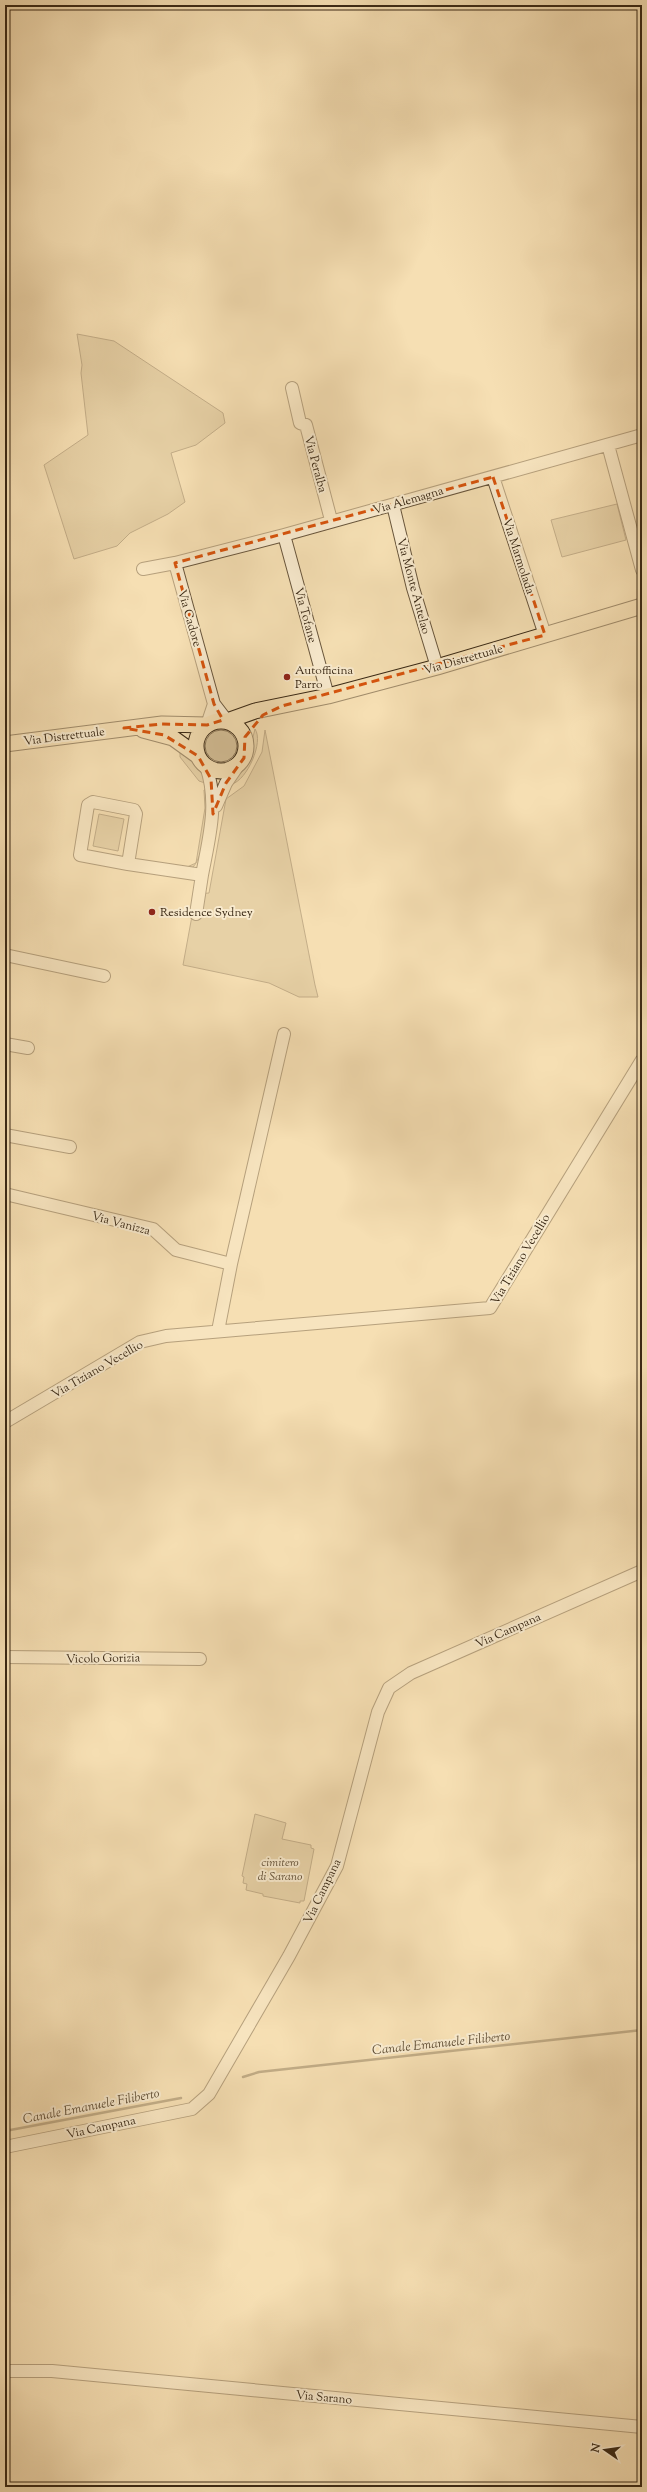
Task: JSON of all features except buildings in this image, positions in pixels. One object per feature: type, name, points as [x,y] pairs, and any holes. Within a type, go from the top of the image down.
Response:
[{"type":"main road","name":"Via Distrettuale","points":[[282,706],[328,696],[437,667],[642,606]]},
{"type":"main road","points":[[202,761],[196,749],[198,736],[207,725],[227,721],[255,711],[282,706]]},
{"type":"main road","points":[[124,728],[164,735],[219,771],[226,771],[239,764],[246,751],[245,737],[253,723],[259,718],[282,706]]},
{"type":"main road","points":[[227,721],[234,724],[245,737]]},
{"type":"main road","name":"Via Distrettuale","points":[[5,744],[162,724],[207,725]]},
{"type":"street","name":"Via Peralba","points":[[292,388],[300,423],[306,425],[331,520]]},
{"type":"street","name":"Via Alemagna","points":[[174,563],[284,535],[331,520],[393,505],[642,435]]},
{"type":"street","points":[[608,445],[642,570]]},
{"type":"street","name":"Via Marmolada","points":[[493,477],[545,636]]},
{"type":"street","name":"Via Monte Antelao","points":[[393,505],[413,588],[437,667]]},
{"type":"street","name":"Via Tofane","points":[[284,535],[328,696]]},
{"type":"street","points":[[143,569],[174,563]]},
{"type":"street","name":"Via Cadore","points":[[174,563],[214,704],[227,721]]},
{"type":"street","points":[[207,725],[214,704]]},
{"type":"street","points":[[202,761],[212,788],[213,814]]},
{"type":"street","points":[[196,914],[213,814],[221,792],[239,764]]},
{"type":"street","points":[[128,864],[136,814],[134,810],[90,803],[80,855],[128,864],[202,875]]},
{"type":"street","points":[[5,955],[104,976]]},
{"type":"street","points":[[218,1331],[231,1264],[284,1034]]},
{"type":"street","points":[[5,1044],[28,1048]]},
{"type":"street","name":"Via Tiziano Vecellio","points":[[5,1422],[140,1342],[166,1336],[490,1308],[642,1060]]},
{"type":"street","points":[[5,1135],[70,1147]]},
{"type":"street","name":"Via Vanizza","points":[[5,1194],[153,1229],[176,1250],[231,1264]]},
{"type":"street","name":"Via Campana","points":[[5,2147],[192,2109],[209,2094],[289,1956],[337,1866],[378,1712],[389,1688],[411,1673],[642,1571]]},
{"type":"street","name":"Vicolo Gorizia","points":[[5,1658],[200,1658]]},
{"type":"street","name":"Via Sarano","points":[[5,2371],[52,2371],[642,2427]]},
{"type":"highlighted area","points":[[493,477],[545,635],[282,706],[263,715],[245,737],[244,758],[226,783],[213,814],[211,779],[198,756],[164,735],[124,728],[162,724],[207,725],[223,720],[214,704],[175,563]]},
{"type":"green space","points":[[77,334],[114,341],[223,413],[225,423],[196,445],[171,453],[185,502],[168,514],[130,533],[117,546],[74,559],[44,465],[88,435],[81,373],[82,365]]},
{"type":"green space","points":[[617,504],[626,540],[562,557],[551,520]]},
{"type":"green space","points":[[255,729],[257,735],[256,751],[243,776],[232,784],[248,757]]},
{"type":"green space","points":[[221,730],[230,733],[234,737],[237,746],[234,755],[230,759],[221,762],[212,759],[208,755],[205,746],[208,737],[212,733]]},
{"type":"green space","points":[[265,730],[318,997],[299,997],[269,983],[183,965],[196,894],[209,893],[226,799],[244,786],[262,752]]},
{"type":"green space","points":[[180,750],[193,758],[208,784],[199,781],[180,757]]},
{"type":"green space","points":[[209,788],[203,845],[196,862],[205,808],[204,790]]},
{"type":"green space","points":[[99,814],[124,819],[118,851],[93,846]]},
{"type":"green space","points":[[196,863],[190,869],[187,867]]},
{"type":"green space","name":"cimitero di Sarano","points":[[255,1814],[286,1823],[282,1839],[311,1845],[311,1848],[314,1849],[304,1901],[300,1901],[300,1903],[263,1896],[263,1894],[246,1890],[247,1884],[243,1883],[244,1877],[242,1876]]},
{"type":"waterway","name":"Canale Emanuele Filiberto","points":[[243,2077],[259,2072],[642,2030]]},
{"type":"waterway","name":"Canale Emanuele Filiberto","points":[[5,2131],[181,2098]]},
{"type":"place","name":"Autofficina Parro","points":[[287,677]]},
{"type":"place","name":"Residence Sydney","points":[[152,912]]}]
